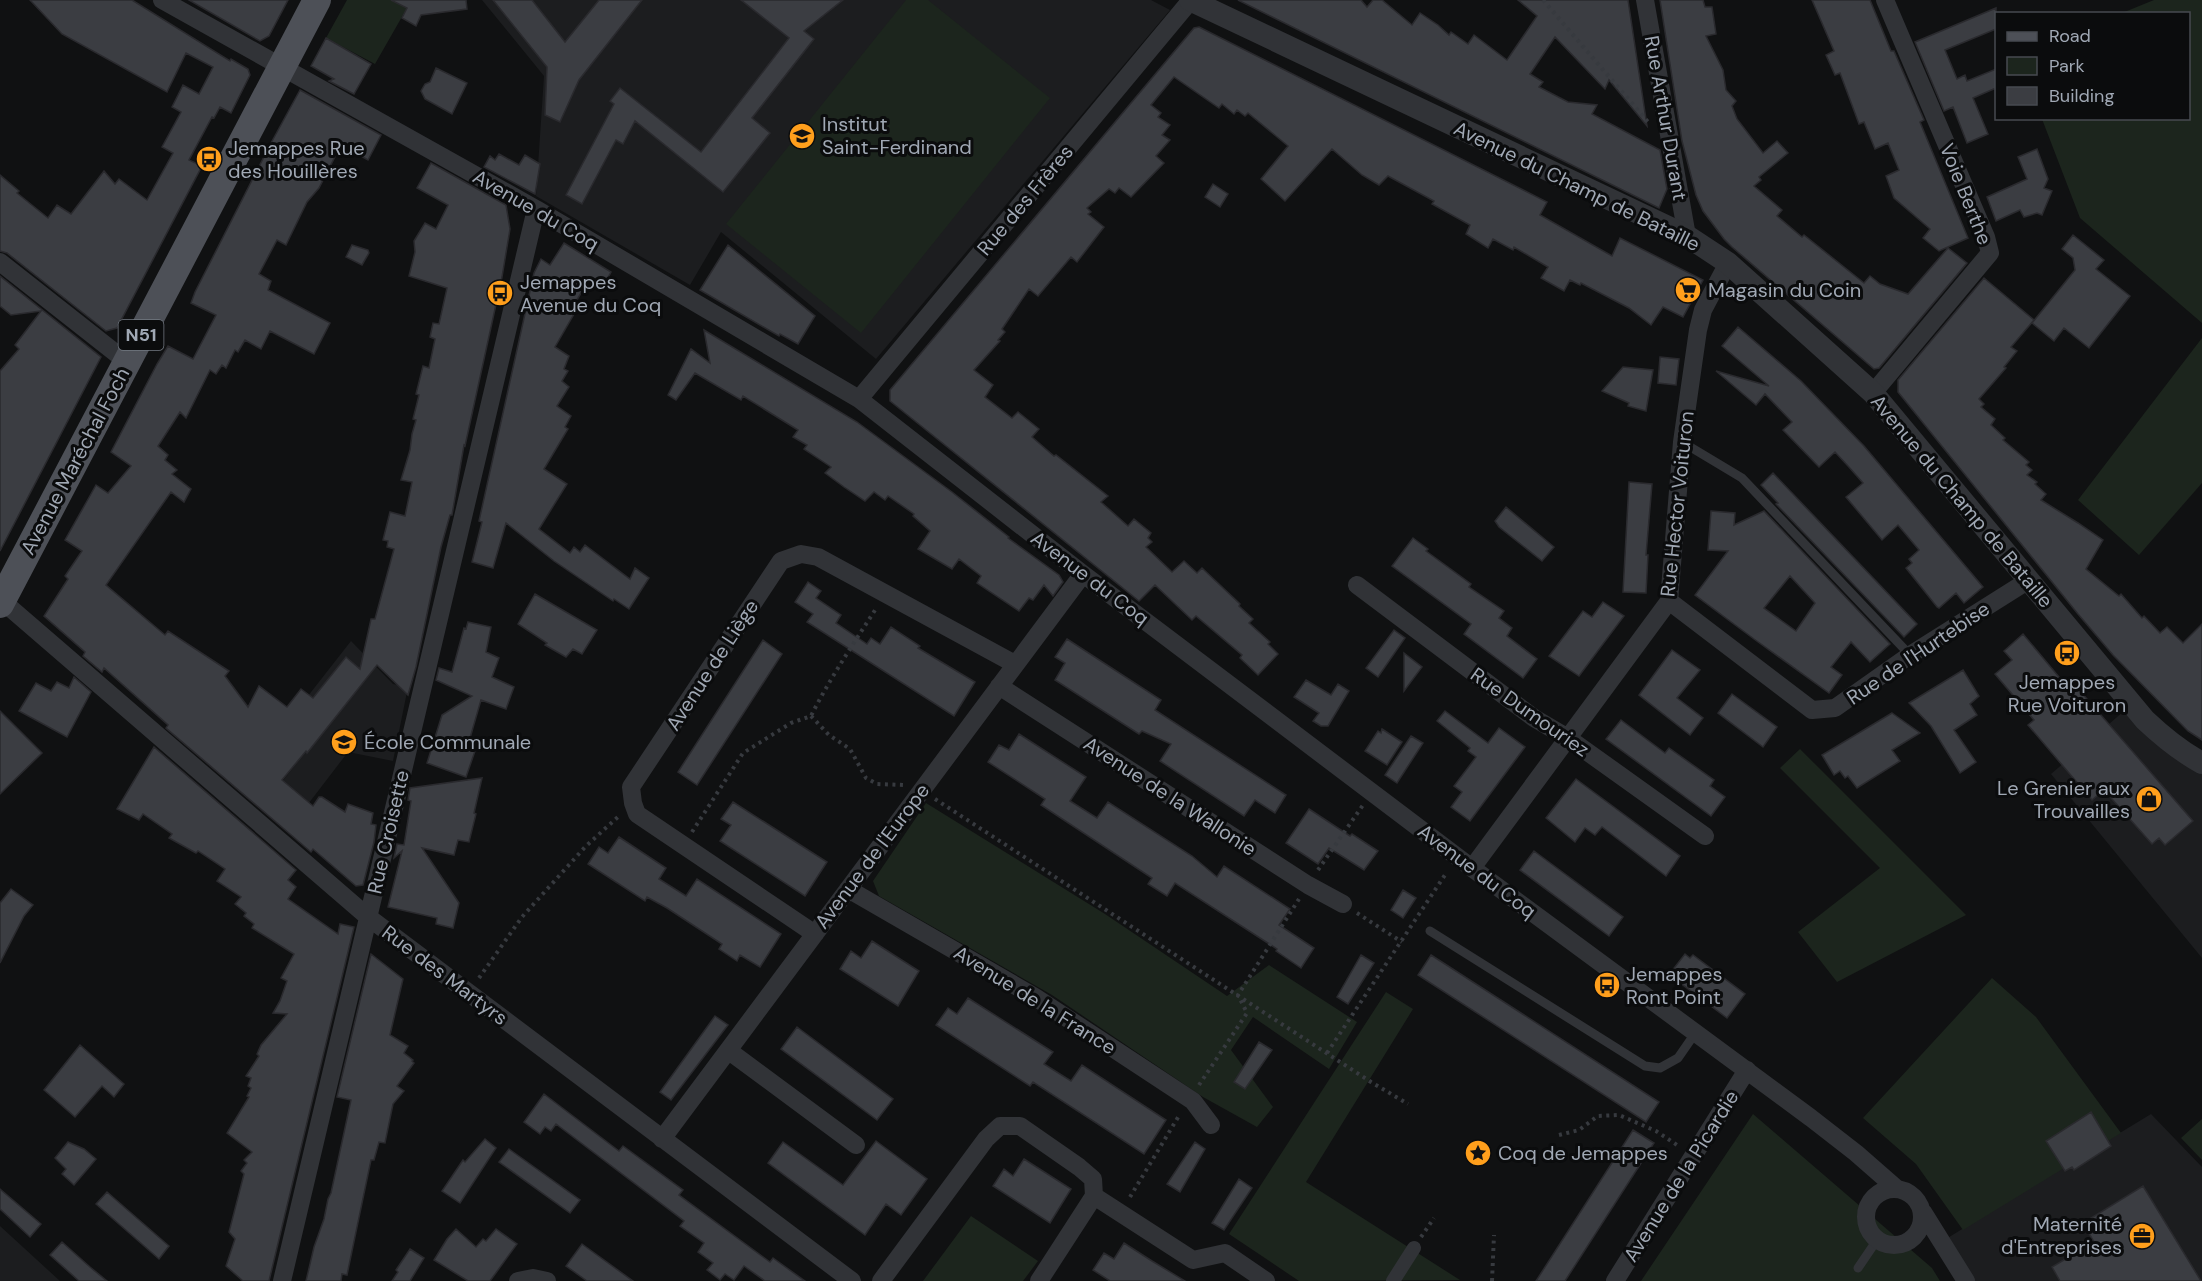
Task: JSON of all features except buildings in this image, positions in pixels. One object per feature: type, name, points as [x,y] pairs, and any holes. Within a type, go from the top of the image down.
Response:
[{"type":"main road","name":"Avenue Maréchal Foch","points":[[1,601],[317,0]]},
{"type":"street","name":"Avenue du Coq","points":[[162,0],[536,209],[859,399],[1083,574],[1465,862],[1747,1070],[1856,1153],[1896,1188]]},
{"type":"street","name":"Avenue du Champ de Bataille","points":[[1190,0],[1687,236],[1728,263],[1873,393],[2145,720],[2167,742],[2202,763]]},
{"type":"street","name":"Rue des Frères","points":[[859,399],[1190,0]]},
{"type":"street","name":"Rue Arthur Durant","points":[[1645,0],[1687,236]]},
{"type":"street","name":"Voie Berthe","points":[[1873,393],[1990,252],[1986,237],[1886,0]]},
{"type":"street","name":"Rue Croisette","points":[[282,1281],[536,209]]},
{"type":"street","points":[[0,262],[127,362]]},
{"type":"street","name":"Rue Hector Voituron","points":[[1465,862],[1568,738],[1669,601],[1682,442],[1698,330],[1703,310],[1728,263]]},
{"type":"street","name":"Avenue de Liège","points":[[633,803],[632,787],[781,561],[801,554],[818,557],[1015,664]]},
{"type":"street","name":"Avenue de l'Europe","points":[[662,1139],[1083,574]]},
{"type":"street","name":"Rue de l'Hurtebise","points":[[1669,601],[1812,710],[1835,708],[1910,655],[2029,580]]},
{"type":"street","name":"Rue Dumouriez","points":[[1357,585],[1534,718],[1568,738],[1705,836]]},
{"type":"street","name":"Rue des Martyrs","points":[[1,601],[368,917],[852,1281]]},
{"type":"street","name":"Avenue de la Wallonie","points":[[999,686],[1308,885],[1342,904]]},
{"type":"street","points":[[633,803],[638,813],[815,934]]},
{"type":"street","name":"Avenue de la France","points":[[848,889],[1035,997],[1190,1099],[1211,1125]]},
{"type":"street","points":[[729,1051],[856,1144]]},
{"type":"street","name":"Avenue de la Picardie","points":[[1615,1281],[1747,1070]]},
{"type":"street","points":[[881,1281],[986,1139],[1000,1126],[1020,1126],[1093,1179],[1094,1196],[1039,1281]]},
{"type":"street","name":"Avenue du Coq","points":[[1856,1153],[1869,1177],[1870,1190],[1867,1208]]},
{"type":"street","points":[[1950,1256],[1930,1248],[1885,1244],[1878,1240],[1871,1234],[1867,1225],[1867,1208],[1878,1193],[1896,1188],[1914,1196],[1966,1281]]},
{"type":"street","points":[[1094,1196],[1193,1260],[1225,1252],[1266,1281]]},
{"type":"street","points":[[1904,1244],[1917,1235],[1921,1228],[1923,1212]]},
{"type":"street","points":[[1393,1281],[1414,1248]]},
{"type":"street","points":[[518,1281],[533,1278],[547,1281]]},
{"type":"lane","points":[[1682,442],[1742,478],[1910,655]]},
{"type":"lane","points":[[1430,931],[1645,1066],[1660,1068],[1678,1058],[1696,1032]]},
{"type":"lane","points":[[1858,1268],[1878,1240]]},
{"type":"path","points":[[1543,0],[1642,117],[1671,142]]},
{"type":"path","points":[[683,845],[743,753],[791,723],[811,716],[828,681],[844,661],[885,594]]},
{"type":"path","points":[[811,716],[829,735],[850,748],[866,778],[877,784],[909,784],[921,790],[1408,1104]]},
{"type":"path","points":[[1238,994],[1308,885],[1373,793]]},
{"type":"path","points":[[468,993],[522,917],[586,846],[633,803]]},
{"type":"path","points":[[1327,1053],[1402,942],[1465,862]]},
{"type":"path","points":[[1342,904],[1402,942]]},
{"type":"path","points":[[1135,1190],[1190,1099],[1247,1013],[1238,994]]},
{"type":"path","points":[[1559,1135],[1579,1130],[1598,1116],[1619,1115],[1656,1131],[1693,1156]]},
{"type":"path","points":[[1492,1281],[1494,1235]]},
{"type":"shaded area","name":"Institut Saint-Ferdinand","points":[[482,0],[1151,0],[1170,10],[876,359],[721,232],[690,285],[536,196],[544,76]]},
{"type":"shaded area","name":"École Communale","points":[[351,641],[393,684],[408,687],[393,761],[348,752],[289,829],[264,805],[295,765],[302,752],[279,733]]},
{"type":"shaded area","points":[[2131,705],[2202,763],[2202,958],[2051,774]]},
{"type":"shaded area","points":[[2151,1114],[2202,1167],[2202,1281],[1966,1281],[1941,1242]]},
{"type":"shaded area","points":[[0,1226],[60,1281],[0,1281]]},
{"type":"green space","points":[[347,0],[391,0],[407,8],[375,64],[326,38]]},
{"type":"green space","points":[[906,0],[928,0],[1050,98],[861,333],[726,224]]},
{"type":"green space","points":[[2154,0],[2202,0],[2202,323],[2080,218],[2042,120],[2190,120],[2190,12],[2124,12]]},
{"type":"green space","points":[[2202,338],[2202,483],[2139,555],[2078,500]]},
{"type":"green space","points":[[1800,749],[1966,915],[1837,982],[1798,932],[1880,868],[1780,768]]},
{"type":"green space","points":[[926,803],[1105,914],[1227,996],[1269,965],[1357,1022],[1329,1069],[1253,1017],[1231,1050],[1273,1107],[1257,1127],[1203,1097],[1052,995],[879,896],[873,881]]},
{"type":"green space","points":[[1992,978],[2036,1017],[2121,1133],[1963,1230],[1916,1164],[1863,1118]]},
{"type":"green space","points":[[1386,992],[1413,1009],[1306,1182],[1460,1280],[1299,1281],[1229,1234]]},
{"type":"green space","points":[[1753,1114],[1932,1268],[1940,1281],[1641,1281]]},
{"type":"green space","points":[[2202,1119],[2202,1160],[2181,1138]]},
{"type":"green space","points":[[971,1216],[1038,1261],[1023,1281],[923,1281]]},
{"type":"place","name":"Institut Saint-Ferdinand","points":[[802,136]]},
{"type":"place","name":"Jemappes Rue des Houillères","points":[[209,159]]},
{"type":"place","name":"Magasin du Coin","points":[[1688,290]]},
{"type":"place","name":"Jemappes Avenue du Coq","points":[[500,293]]},
{"type":"place","name":"Jemappes Rue Voituron","points":[[2067,653]]},
{"type":"place","name":"École Communale","points":[[344,742]]},
{"type":"place","name":"Le Grenier aux Trouvailles","points":[[2149,799]]},
{"type":"place","name":"Jemappes Ront Point","points":[[1607,985]]},
{"type":"place","name":"Coq de Jemappes","points":[[1478,1153]]},
{"type":"place","name":"Maternité d'Entreprises","points":[[2142,1236]]}]
